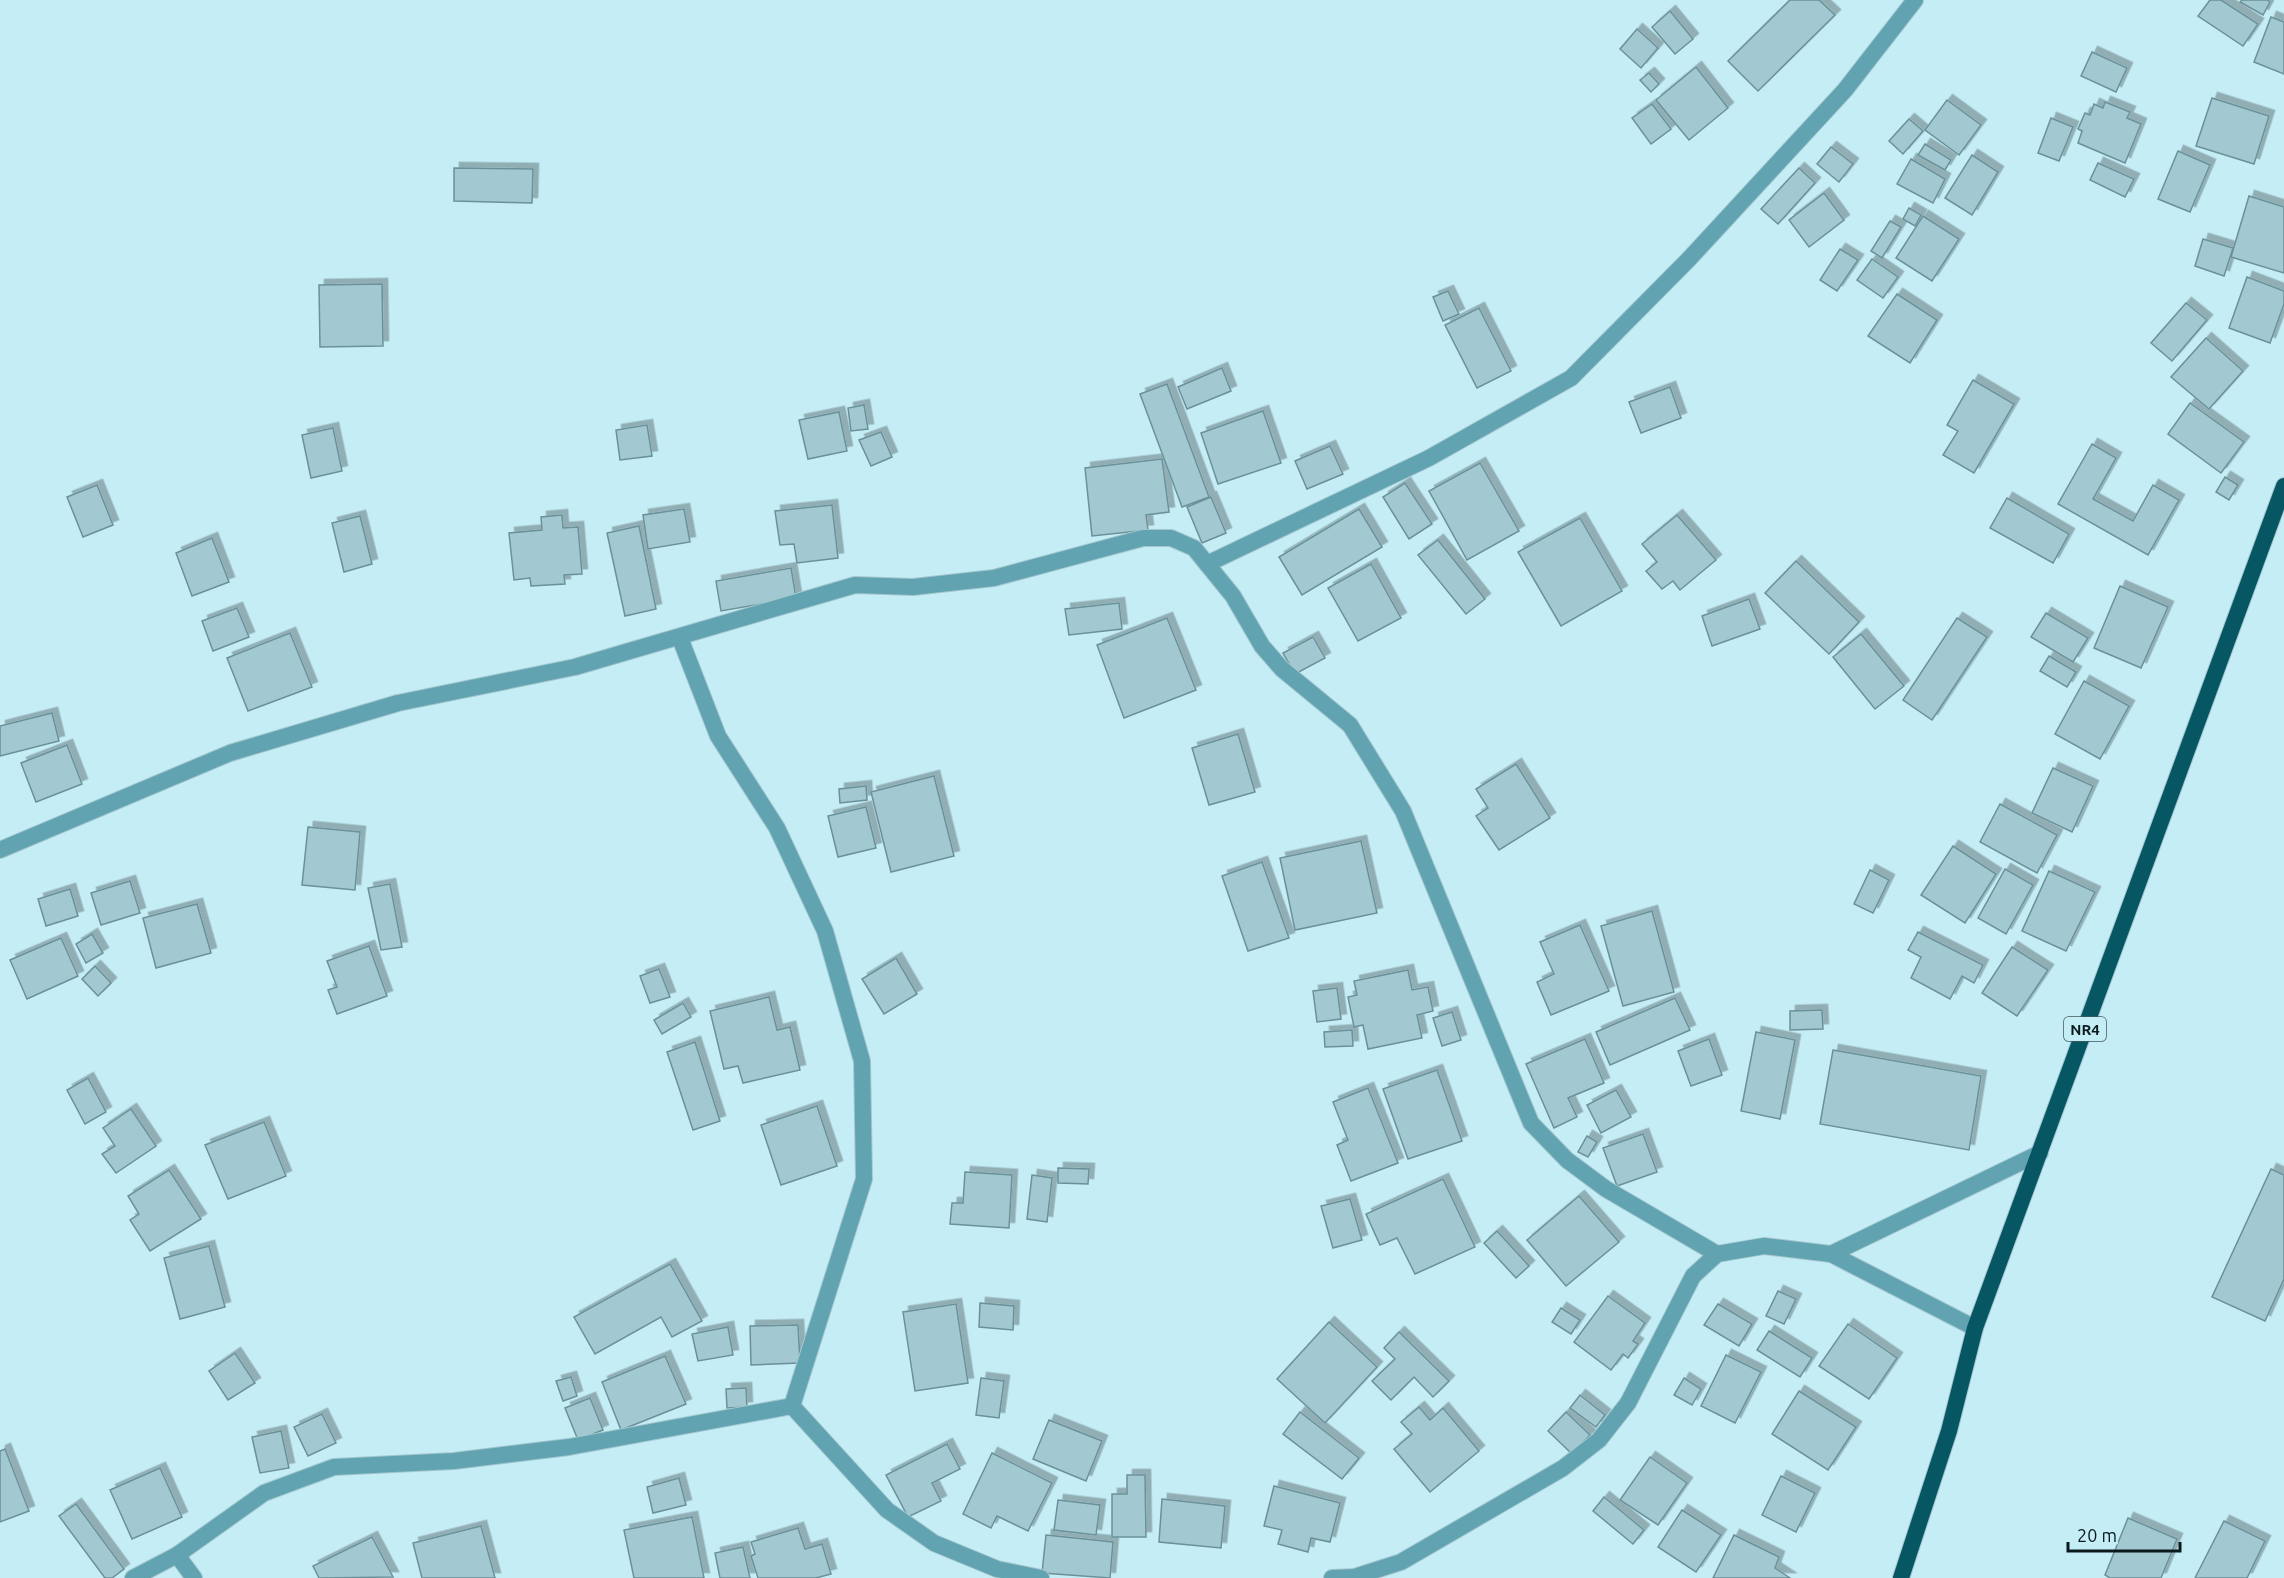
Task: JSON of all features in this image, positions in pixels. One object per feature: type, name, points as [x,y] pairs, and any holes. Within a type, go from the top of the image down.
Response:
[{"type":"highway","name":"NR4","points":[[1901,1578],[1949,1431],[1975,1328],[2284,486]]},
{"type":"street","points":[[1207,564],[1429,459],[1571,378],[1689,259],[1845,90],[1914,0]]},
{"type":"street","points":[[0,850],[230,753],[398,703],[575,667],[855,585],[913,587],[994,578],[1143,538],[1172,538],[1194,548],[1233,596],[1269,654],[1282,669],[1350,725],[1403,811],[1531,1123],[1567,1160],[1606,1189],[1716,1254]]},
{"type":"street","points":[[680,638],[718,736],[777,828],[825,931],[862,1061],[864,1179],[792,1406]]},
{"type":"street","points":[[1831,1254],[2040,1153]]},
{"type":"street","points":[[1332,1578],[1354,1577],[1401,1562],[1563,1468],[1599,1440],[1628,1403],[1693,1276],[1716,1254],[1764,1246],[1831,1254],[1975,1328]]},
{"type":"street","points":[[133,1578],[177,1555],[264,1493],[334,1467],[454,1461],[569,1447],[792,1406]]},
{"type":"street","points":[[792,1406],[887,1510],[934,1543],[997,1569],[1041,1578]]},
{"type":"street","points":[[177,1555],[194,1578]]},
{"type":"building","points":[[1790,0],[1819,0],[1835,15],[1758,91],[1728,61]]},
{"type":"building","points":[[2210,0],[2221,0],[2258,24],[2243,46],[2198,16]]},
{"type":"building","points":[[2242,0],[2270,2],[2263,15],[2240,2]]},
{"type":"building","points":[[1670,11],[1693,39],[1675,54],[1652,27]]},
{"type":"building","points":[[2271,17],[2284,22],[2284,74],[2254,62]]},
{"type":"building","points":[[1637,29],[1658,48],[1641,68],[1620,49]]},
{"type":"building","points":[[2092,52],[2127,68],[2116,92],[2081,76]]},
{"type":"building","points":[[1696,67],[1728,108],[1689,140],[1656,100]]},
{"type":"building","points":[[1649,73],[1659,84],[1651,92],[1640,80]]},
{"type":"building","points":[[2212,98],[2269,116],[2254,164],[2196,146]]},
{"type":"building","points":[[1947,100],[1981,125],[1959,155],[1925,130]]},
{"type":"building","points":[[2105,102],[2130,112],[2127,118],[2141,124],[2125,163],[2078,143],[2082,131],[2078,129],[2085,113],[2090,115],[2094,104],[2103,108]]},
{"type":"building","points":[[1652,104],[1671,129],[1651,144],[1632,118]]},
{"type":"building","points":[[2051,118],[2073,127],[2059,161],[2038,153]]},
{"type":"building","points":[[1909,119],[1923,131],[1903,154],[1889,141]]},
{"type":"building","points":[[1925,144],[1951,160],[1945,170],[1918,155]]},
{"type":"building","points":[[1831,147],[1853,164],[1839,182],[1817,164]]},
{"type":"building","points":[[2178,151],[2210,165],[2190,212],[2158,199]]},
{"type":"building","points":[[1972,155],[1998,172],[1972,215],[1945,198]]},
{"type":"building","points":[[1911,159],[1945,179],[1933,203],[1897,184]]},
{"type":"building","points":[[2098,163],[2134,179],[2125,197],[2090,180]]},
{"type":"building","points":[[454,168],[533,169],[532,203],[454,201]]},
{"type":"building","points":[[1799,168],[1815,183],[1778,224],[1761,209]]},
{"type":"building","points":[[1824,193],[1844,220],[1809,247],[1789,220]]},
{"type":"building","points":[[2249,196],[2284,207],[2284,273],[2231,257]]},
{"type":"building","points":[[1909,208],[1921,215],[1915,226],[1903,219]]},
{"type":"building","points":[[1923,216],[1959,239],[1932,281],[1896,258]]},
{"type":"building","points":[[1890,221],[1901,227],[1882,258],[1871,251]]},
{"type":"building","points":[[2203,239],[2233,248],[2224,276],[2195,266]]},
{"type":"building","points":[[1840,249],[1858,260],[1837,291],[1820,280]]},
{"type":"building","points":[[1872,259],[1898,277],[1883,298],[1857,280]]},
{"type":"building","points":[[2247,277],[2284,291],[2284,304],[2270,343],[2229,328]]},
{"type":"building","points":[[382,284],[383,346],[320,347],[319,285]]},
{"type":"building","points":[[1448,291],[1459,314],[1443,321],[1433,297]]},
{"type":"building","points":[[1897,294],[1937,320],[1910,363],[1868,336]]},
{"type":"building","points":[[2186,303],[2207,320],[2172,361],[2151,343]]},
{"type":"building","points":[[1479,308],[1511,371],[1477,388],[1445,325]]},
{"type":"building","points":[[2206,338],[2243,371],[2209,409],[2171,377]]},
{"type":"building","points":[[1222,368],[1231,391],[1187,409],[1178,387]]},
{"type":"building","points":[[1973,380],[2014,404],[1974,473],[1943,455],[1958,431],[1947,425]]},
{"type":"building","points":[[1167,384],[1209,497],[1182,507],[1140,394]]},
{"type":"building","points":[[1670,387],[1681,418],[1641,433],[1629,402]]},
{"type":"building","points":[[2190,403],[2244,442],[2221,473],[2168,434]]},
{"type":"building","points":[[864,405],[868,429],[851,431],[848,408]]},
{"type":"building","points":[[1263,411],[1281,463],[1218,484],[1201,433]]},
{"type":"building","points":[[839,412],[847,451],[808,459],[799,420]]},
{"type":"building","points":[[647,425],[652,456],[620,460],[616,430]]},
{"type":"building","points":[[333,428],[342,471],[311,478],[302,435]]},
{"type":"building","points":[[881,432],[892,457],[871,466],[859,440]]},
{"type":"building","points":[[2092,444],[2116,458],[2093,499],[2133,521],[2153,485],[2179,500],[2148,555],[2058,504]]},
{"type":"building","points":[[1330,446],[1343,474],[1307,489],[1295,461]]},
{"type":"building","points":[[1162,459],[1169,512],[1146,515],[1148,530],[1092,536],[1085,468]]},
{"type":"building","points":[[1480,463],[1519,531],[1467,560],[1429,491]]},
{"type":"building","points":[[2225,477],[2238,485],[2229,500],[2216,492]]},
{"type":"building","points":[[1405,483],[1432,524],[1409,539],[1383,497]]},
{"type":"building","points":[[97,485],[113,525],[83,537],[67,497]]},
{"type":"building","points":[[1211,497],[1226,533],[1202,543],[1187,507]]},
{"type":"building","points":[[2007,498],[2069,534],[2053,563],[1990,528]]},
{"type":"building","points":[[832,505],[838,558],[797,563],[794,544],[780,545],[775,511]]},
{"type":"building","points":[[684,509],[690,542],[648,549],[643,515]]},
{"type":"building","points":[[1359,509],[1382,547],[1302,595],[1279,557]]},
{"type":"building","points":[[562,515],[563,528],[578,527],[582,574],[564,575],[565,584],[531,586],[530,578],[514,580],[509,533],[542,530],[541,517]]},
{"type":"building","points":[[1677,515],[1716,560],[1680,590],[1673,581],[1662,589],[1646,571],[1657,562],[1642,544]]},
{"type":"building","points":[[360,516],[372,564],[344,572],[332,523]]},
{"type":"building","points":[[1580,518],[1622,591],[1561,626],[1518,552]]},
{"type":"building","points":[[639,526],[656,609],[625,616],[607,533]]},
{"type":"building","points":[[212,538],[229,582],[192,596],[176,553]]},
{"type":"building","points":[[1438,540],[1485,599],[1466,614],[1418,555]]},
{"type":"building","points":[[1796,561],[1859,622],[1829,654],[1765,593]]},
{"type":"building","points":[[1371,564],[1401,618],[1358,641],[1328,588]]},
{"type":"building","points":[[791,568],[796,598],[721,611],[716,581]]},
{"type":"building","points":[[2120,586],[2168,607],[2141,668],[2094,648]]},
{"type":"building","points":[[1749,599],[1760,629],[1712,646],[1702,616]]},
{"type":"building","points":[[1119,603],[1122,629],[1069,635],[1065,609]]},
{"type":"building","points":[[237,608],[249,637],[213,651],[202,621]]},
{"type":"building","points":[[2046,613],[2088,638],[2073,662],[2031,637]]},
{"type":"building","points":[[1167,618],[1196,690],[1124,718],[1097,645]]},
{"type":"building","points":[[1957,618],[1987,637],[1932,720],[1903,700]]},
{"type":"building","points":[[290,633],[312,687],[248,711],[227,658]]},
{"type":"building","points":[[1861,634],[1904,686],[1875,709],[1833,657]]},
{"type":"building","points":[[1313,637],[1325,658],[1295,674],[1283,653]]},
{"type":"building","points":[[2049,656],[2076,672],[2067,687],[2040,671]]},
{"type":"building","points":[[2084,681],[2129,706],[2100,759],[2055,734]]},
{"type":"building","points":[[52,713],[59,741],[0,756],[0,726]]},
{"type":"building","points":[[1238,734],[1255,792],[1209,805],[1192,748]]},
{"type":"building","points":[[67,745],[82,784],[36,802],[21,763]]},
{"type":"building","points":[[1516,764],[1550,818],[1499,850],[1476,816],[1488,808],[1476,789]]},
{"type":"building","points":[[2053,768],[2093,786],[2072,832],[2032,813]]},
{"type":"building","points":[[934,776],[954,856],[891,872],[871,792]]},
{"type":"building","points":[[866,786],[867,800],[840,803],[839,789]]},
{"type":"building","points":[[2000,804],[2057,835],[2037,873],[1980,842]]},
{"type":"building","points":[[866,807],[876,848],[838,857],[828,816]]},
{"type":"building","points":[[308,827],[360,832],[355,890],[302,885]]},
{"type":"building","points":[[1361,841],[1377,913],[1295,930],[1280,858]]},
{"type":"building","points":[[1953,846],[1996,874],[1965,923],[1921,895]]},
{"type":"building","points":[[1262,862],[1289,938],[1248,951],[1222,876]]},
{"type":"building","points":[[2005,869],[2033,885],[2006,934],[1978,918]]},
{"type":"building","points":[[1870,870],[1889,880],[1873,913],[1854,904]]},
{"type":"building","points":[[2049,871],[2095,892],[2066,951],[2022,931]]},
{"type":"building","points":[[130,881],[140,913],[101,925],[91,893]]},
{"type":"building","points":[[390,884],[402,947],[381,950],[368,888]]},
{"type":"building","points":[[70,889],[78,916],[46,926],[38,899]]},
{"type":"building","points":[[197,904],[211,953],[156,968],[143,918]]},
{"type":"building","points":[[1652,911],[1674,992],[1623,1006],[1601,926]]},
{"type":"building","points":[[1580,925],[1609,991],[1551,1015],[1537,982],[1554,974],[1540,942]]},
{"type":"building","points":[[1918,932],[1983,965],[1974,983],[1962,976],[1950,999],[1911,978],[1921,957],[1908,950]]},
{"type":"building","points":[[92,934],[103,953],[86,963],[76,944]]},
{"type":"building","points":[[61,938],[78,976],[27,999],[10,960]]},
{"type":"building","points":[[369,946],[387,996],[337,1014],[328,990],[337,987],[327,961]]},
{"type":"building","points":[[2012,947],[2048,970],[2017,1016],[1982,993]]},
{"type":"building","points":[[896,958],[917,994],[884,1014],[862,979]]},
{"type":"building","points":[[95,966],[111,983],[98,996],[82,979]]},
{"type":"building","points":[[659,969],[670,997],[650,1003],[640,976]]},
{"type":"building","points":[[1408,970],[1412,990],[1428,987],[1433,1011],[1417,1015],[1422,1038],[1368,1049],[1363,1025],[1354,1027],[1348,997],[1357,995],[1354,981]]},
{"type":"building","points":[[1337,988],[1341,1019],[1317,1022],[1313,991]]},
{"type":"building","points":[[769,997],[777,1030],[790,1027],[800,1070],[743,1083],[738,1066],[724,1069],[710,1011]]},
{"type":"building","points":[[1675,998],[1690,1030],[1610,1065],[1596,1032]]},
{"type":"building","points":[[683,1003],[691,1017],[662,1034],[654,1020]]},
{"type":"building","points":[[1822,1010],[1823,1029],[1790,1030],[1790,1011]]},
{"type":"building","points":[[1452,1012],[1461,1040],[1442,1046],[1433,1018]]},
{"type":"building","points":[[1352,1030],[1353,1046],[1325,1047],[1324,1032]]},
{"type":"building","points":[[1756,1032],[1795,1040],[1780,1119],[1741,1111]]},
{"type":"building","points":[[1585,1039],[1604,1083],[1568,1098],[1577,1117],[1554,1128],[1526,1064]]},
{"type":"building","points":[[1709,1039],[1722,1075],[1691,1086],[1678,1051]]},
{"type":"building","points":[[695,1042],[720,1121],[693,1130],[667,1052]]},
{"type":"building","points":[[1833,1050],[1981,1076],[1969,1150],[1820,1124]]},
{"type":"building","points":[[1437,1070],[1462,1141],[1408,1159],[1383,1089]]},
{"type":"building","points":[[88,1078],[106,1112],[85,1124],[67,1090]]},
{"type":"building","points":[[1368,1088],[1398,1163],[1351,1181],[1337,1145],[1348,1140],[1333,1102]]},
{"type":"building","points":[[1616,1090],[1631,1117],[1601,1133],[1587,1105]]},
{"type":"building","points":[[817,1106],[837,1166],[781,1185],[761,1125]]},
{"type":"building","points":[[131,1109],[156,1146],[116,1173],[102,1154],[115,1146],[103,1128]]},
{"type":"building","points":[[264,1122],[286,1176],[228,1199],[205,1145]]},
{"type":"building","points":[[1643,1134],[1657,1172],[1617,1186],[1603,1148]]},
{"type":"building","points":[[1587,1136],[1597,1142],[1588,1157],[1578,1152]]},
{"type":"building","points":[[1058,1168],[1089,1169],[1088,1184],[1058,1183]]},
{"type":"building","points":[[2271,1169],[2284,1175],[2284,1279],[2265,1321],[2212,1297]]},
{"type":"building","points":[[169,1170],[201,1219],[150,1251],[130,1220],[139,1214],[128,1196]]},
{"type":"building","points":[[965,1172],[1012,1175],[1009,1228],[950,1224],[952,1203],[963,1203]]},
{"type":"building","points":[[1032,1175],[1052,1178],[1047,1222],[1027,1219]]},
{"type":"building","points":[[1443,1179],[1475,1247],[1415,1274],[1397,1238],[1380,1245],[1366,1214]]},
{"type":"building","points":[[1579,1196],[1619,1242],[1566,1286],[1527,1240]]},
{"type":"building","points":[[1350,1199],[1362,1240],[1333,1248],[1321,1206]]},
{"type":"building","points":[[1497,1231],[1529,1266],[1516,1278],[1484,1243]]},
{"type":"building","points":[[209,1246],[225,1307],[180,1319],[164,1258]]},
{"type":"building","points":[[670,1264],[702,1321],[672,1337],[661,1317],[595,1354],[574,1317]]},
{"type":"building","points":[[1778,1291],[1796,1299],[1784,1324],[1766,1316]]},
{"type":"building","points":[[1608,1296],[1645,1323],[1633,1341],[1638,1344],[1628,1358],[1623,1354],[1611,1370],[1574,1342]]},
{"type":"building","points":[[980,1303],[1014,1306],[1013,1330],[979,1327]]},
{"type":"building","points":[[956,1304],[968,1383],[915,1391],[903,1312]]},
{"type":"building","points":[[1718,1304],[1752,1324],[1739,1346],[1704,1325]]},
{"type":"building","points":[[1561,1308],[1580,1320],[1571,1334],[1552,1322]]},
{"type":"building","points":[[1329,1322],[1377,1367],[1325,1423],[1277,1379]]},
{"type":"building","points":[[1848,1324],[1897,1358],[1869,1399],[1819,1366]]},
{"type":"building","points":[[798,1325],[800,1363],[751,1365],[750,1326]]},
{"type":"building","points":[[728,1327],[733,1355],[698,1361],[692,1334]]},
{"type":"building","points":[[1769,1331],[1812,1358],[1800,1377],[1757,1350]]},
{"type":"building","points":[[1399,1332],[1449,1381],[1433,1397],[1414,1377],[1391,1400],[1372,1381],[1395,1359],[1384,1348]]},
{"type":"building","points":[[235,1353],[255,1383],[228,1400],[209,1371]]},
{"type":"building","points":[[1726,1355],[1761,1372],[1735,1423],[1701,1406]]},
{"type":"building","points":[[665,1356],[686,1404],[621,1430],[602,1382]]},
{"type":"building","points":[[571,1377],[577,1396],[563,1401],[556,1381]]},
{"type":"building","points":[[981,1378],[1004,1381],[999,1418],[976,1415]]},
{"type":"building","points":[[1684,1378],[1701,1389],[1692,1405],[1674,1395]]},
{"type":"building","points":[[746,1388],[747,1407],[727,1408],[726,1389]]},
{"type":"building","points":[[1799,1391],[1856,1427],[1828,1470],[1772,1434]]},
{"type":"building","points":[[1580,1395],[1605,1415],[1596,1427],[1570,1408]]},
{"type":"building","points":[[590,1398],[603,1430],[578,1440],[565,1408]]},
{"type":"building","points":[[1419,1407],[1430,1420],[1443,1408],[1479,1451],[1430,1492],[1394,1449],[1412,1434],[1401,1422]]},
{"type":"building","points":[[1300,1412],[1359,1458],[1342,1479],[1283,1434]]},
{"type":"building","points":[[1566,1412],[1590,1435],[1572,1454],[1548,1431]]},
{"type":"building","points":[[322,1414],[336,1443],[308,1456],[294,1427]]},
{"type":"building","points":[[1049,1420],[1102,1441],[1086,1481],[1033,1459]]},
{"type":"building","points":[[281,1431],[289,1468],[260,1473],[252,1437]]},
{"type":"building","points":[[947,1444],[960,1469],[932,1483],[941,1501],[908,1517],[886,1475]]},
{"type":"building","points":[[5,1449],[29,1511],[0,1522],[0,1451]]},
{"type":"building","points":[[992,1453],[1052,1483],[1028,1531],[997,1516],[991,1528],[963,1514]]},
{"type":"building","points":[[1650,1457],[1687,1483],[1658,1525],[1620,1500]]},
{"type":"building","points":[[160,1468],[182,1517],[132,1539],[110,1490]]},
{"type":"building","points":[[1127,1475],[1145,1475],[1146,1537],[1112,1537],[1112,1494],[1127,1494]]},
{"type":"building","points":[[1781,1476],[1815,1493],[1796,1532],[1762,1515]]},
{"type":"building","points":[[679,1478],[686,1505],[653,1513],[647,1487]]},
{"type":"building","points":[[1274,1486],[1340,1503],[1330,1542],[1311,1538],[1308,1552],[1278,1544],[1282,1530],[1264,1526]]},
{"type":"building","points":[[1604,1497],[1644,1530],[1633,1544],[1593,1511]]},
{"type":"building","points":[[1162,1499],[1225,1506],[1221,1548],[1159,1542]]},
{"type":"building","points":[[1058,1500],[1100,1505],[1096,1535],[1054,1530]]},
{"type":"building","points":[[76,1504],[124,1569],[112,1578],[105,1578],[59,1516]]},
{"type":"building","points":[[1682,1510],[1721,1535],[1696,1572],[1658,1547]]},
{"type":"building","points":[[692,1517],[704,1578],[634,1578],[624,1530]]},
{"type":"building","points":[[2128,1518],[2177,1539],[2161,1578],[2110,1578],[2105,1575]]},
{"type":"building","points":[[2224,1521],[2265,1541],[2247,1578],[2195,1578]]},
{"type":"building","points":[[481,1526],[495,1578],[422,1578],[413,1543]]},
{"type":"building","points":[[798,1528],[805,1549],[822,1544],[831,1574],[816,1578],[758,1578],[751,1556],[755,1554],[751,1542]]},
{"type":"building","points":[[1046,1535],[1113,1542],[1110,1578],[1042,1573]]},
{"type":"building","points":[[1734,1535],[1779,1557],[1775,1568],[1790,1578],[1713,1578]]},
{"type":"building","points":[[372,1537],[393,1577],[319,1578],[313,1566]]},
{"type":"building","points":[[743,1547],[750,1578],[720,1578],[715,1553]]}]
